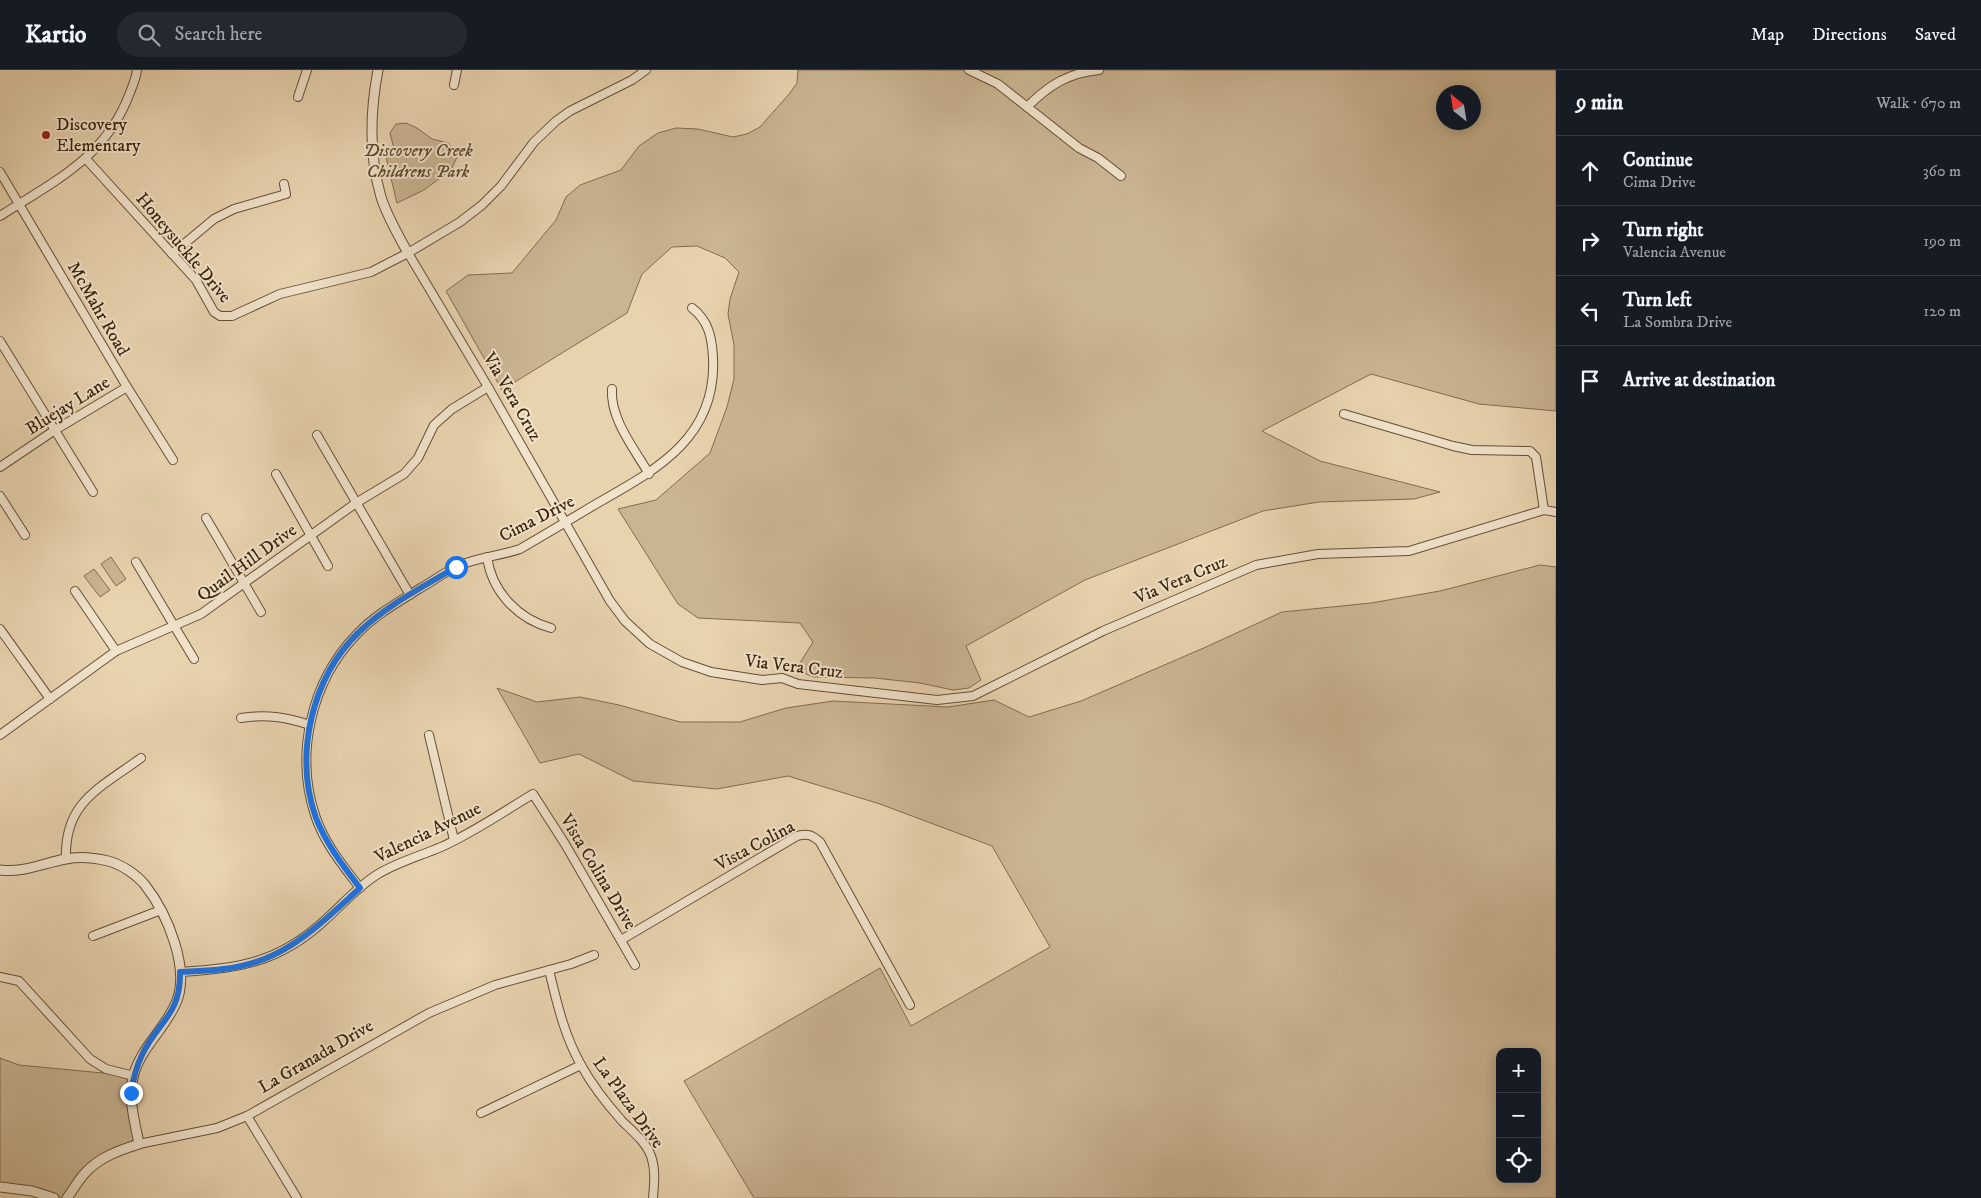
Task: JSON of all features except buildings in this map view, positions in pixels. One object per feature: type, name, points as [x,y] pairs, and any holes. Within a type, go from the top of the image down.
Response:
[{"type":"street","points":[[0,216],[60,179],[86,159],[99,146],[126,104],[138,70]]},
{"type":"street","points":[[298,96],[307,70]]},
{"type":"street","name":"Via Vera Cruz","points":[[378,70],[372,102],[376,170],[382,198],[408,253],[610,601],[625,621],[650,644],[682,662],[711,672],[762,680],[782,678],[798,684],[937,700],[973,696],[1103,631],[1256,565],[1318,554],[1409,551],[1544,510],[1556,512]]},
{"type":"street","points":[[454,85],[457,70]]},
{"type":"street","name":"Honeysuckle Drive","points":[[86,159],[196,280],[214,312],[220,316],[232,316],[280,294],[370,272],[408,253],[460,222],[482,205],[501,186],[534,142],[556,121],[570,111],[632,80],[646,70]]},
{"type":"street","points":[[969,70],[998,84],[1080,148],[1098,158],[1121,176]]},
{"type":"street","points":[[1027,107],[1045,90],[1068,77],[1099,70]]},
{"type":"street","name":"McMahr Road","points":[[0,172],[127,388],[173,460]]},
{"type":"street","points":[[172,254],[221,216],[234,209],[286,194],[284,184]]},
{"type":"street","name":"Cima Drive","points":[[360,888],[324,837],[316,817],[309,787],[306,760],[310,725],[317,700],[332,667],[342,651],[378,615],[456,567],[520,549],[649,474],[679,449],[695,429],[710,393],[714,368],[712,341],[708,326],[692,308]]},
{"type":"street","points":[[0,341],[93,492]]},
{"type":"street","name":"Bluejay Lane","points":[[0,467],[55,430],[127,388]]},
{"type":"street","name":"Quail Hill Drive","points":[[0,735],[116,651],[174,628],[202,614],[356,503],[404,474],[418,458],[434,425],[452,409],[488,388]]},
{"type":"street","points":[[612,389],[617,419],[649,474]]},
{"type":"street","points":[[1344,414],[1472,450],[1530,451],[1536,457],[1544,510]]},
{"type":"street","points":[[317,435],[410,595]]},
{"type":"street","points":[[276,474],[328,566]]},
{"type":"street","points":[[0,496],[24,536]]},
{"type":"street","points":[[206,518],[260,612]]},
{"type":"street","points":[[487,557],[488,566],[499,590],[514,609],[526,619],[551,628]]},
{"type":"street","points":[[136,562],[194,659]]},
{"type":"street","points":[[75,591],[116,651]]},
{"type":"street","points":[[0,629],[50,698]]},
{"type":"street","points":[[241,718],[261,715],[276,716],[310,725]]},
{"type":"street","points":[[429,735],[454,840]]},
{"type":"street","points":[[66,859],[68,829],[80,806],[91,794],[141,758]]},
{"type":"street","name":"Valencia Avenue","points":[[180,972],[224,969],[252,964],[276,955],[311,933],[375,876],[396,864],[454,840],[534,794]]},
{"type":"street","name":"Vista Colina Drive","points":[[534,794],[622,940],[635,965]]},
{"type":"street","name":"Vista Colina","points":[[622,940],[797,836],[806,834],[813,836],[820,842],[910,1005]]},
{"type":"street","points":[[0,870],[12,872],[38,868],[66,859],[81,857],[110,862],[134,874],[145,885],[161,910],[178,955],[181,988],[175,1005],[142,1054],[134,1076],[131,1105],[139,1144]]},
{"type":"street","points":[[93,936],[161,910]]},
{"type":"street","name":"La Granada Drive","points":[[67,1198],[86,1172],[116,1152],[139,1144],[217,1128],[247,1116],[429,1013],[495,985],[572,964],[594,955]]},
{"type":"street","name":"La Plaza Drive","points":[[549,970],[563,1025],[581,1065],[595,1088],[644,1144],[651,1156],[655,1174],[653,1198]]},
{"type":"street","points":[[0,977],[19,981],[90,1059],[106,1069],[134,1076]]},
{"type":"street","points":[[481,1113],[581,1065]]},
{"type":"street","points":[[247,1116],[294,1197]]},
{"type":"street","points":[[0,1187],[32,1191],[54,1198]]},
{"type":"green space","points":[[798,70],[1556,70],[1556,411],[1479,404],[1371,374],[1262,431],[1320,461],[1440,492],[1414,499],[1319,502],[1263,511],[1085,580],[966,646],[981,680],[969,688],[953,690],[920,683],[875,678],[814,677],[801,672],[800,663],[813,642],[800,623],[698,618],[678,604],[618,509],[656,500],[710,453],[727,407],[734,379],[734,345],[728,314],[730,299],[739,272],[725,258],[697,246],[672,247],[642,274],[627,313],[502,390],[446,291],[468,275],[512,273],[556,220],[566,197],[580,185],[621,170],[639,146],[658,133],[676,128],[698,129],[733,137],[747,134],[760,127],[797,83]]},
{"type":"green space","name":"Discovery Creek Childrens Park","points":[[406,123],[417,128],[432,139],[448,143],[458,155],[451,170],[424,190],[397,203],[385,153],[394,149],[390,133],[396,124]]},
{"type":"green space","points":[[111,557],[126,579],[116,586],[101,564]]},
{"type":"green space","points":[[1540,565],[1556,567],[1556,1198],[754,1198],[684,1081],[880,968],[911,1026],[1050,947],[992,846],[880,804],[788,776],[717,789],[633,781],[579,754],[540,763],[497,688],[537,702],[580,697],[619,705],[680,722],[740,722],[786,708],[833,701],[948,707],[994,700],[1029,717],[1081,701],[1282,612],[1371,603],[1440,591]]},
{"type":"green space","points":[[94,569],[110,590],[100,597],[84,576]]},
{"type":"green space","points":[[0,1058],[19,1065],[134,1076],[139,1144],[98,1162],[67,1198],[52,1198],[0,1188]]},
{"type":"place","name":"Discovery Elementary","points":[[46,135]]},
{"type":"route","points":[[131,1093],[134,1076],[142,1054],[175,1005],[181,988],[180,972],[224,969],[252,964],[276,955],[311,933],[360,888],[324,837],[316,817],[309,787],[306,760],[308,738],[317,700],[332,667],[342,651],[358,633],[378,615],[456,567]]}]
